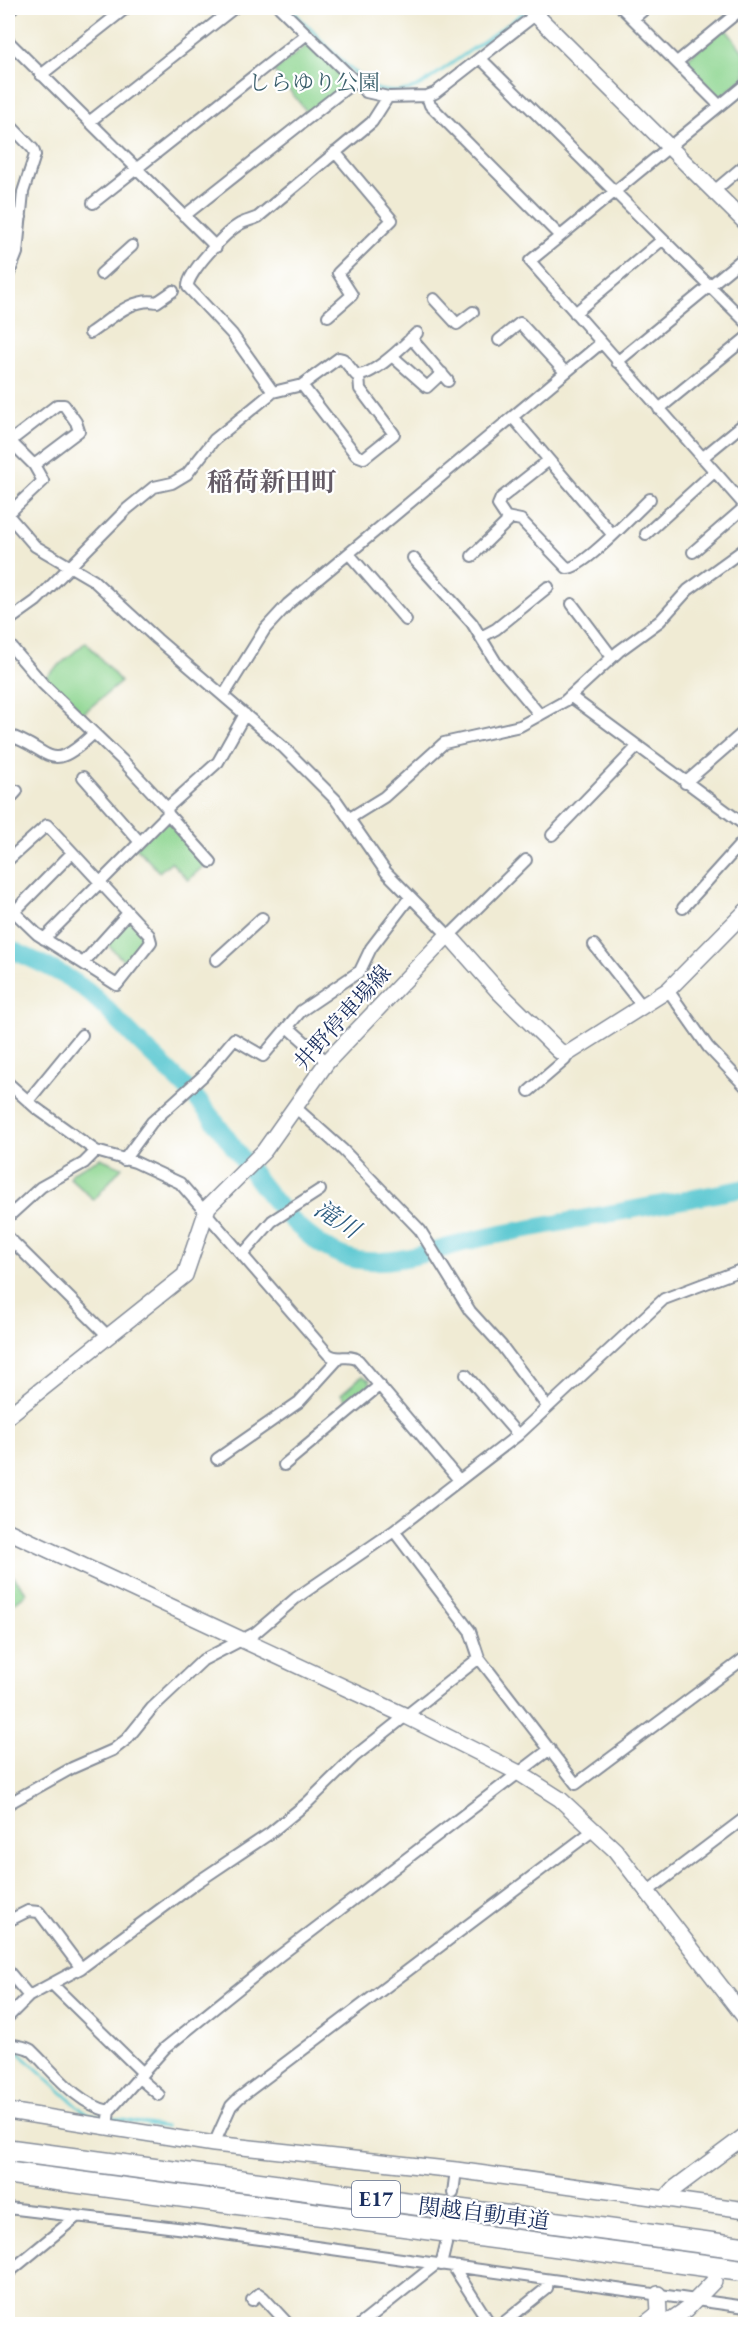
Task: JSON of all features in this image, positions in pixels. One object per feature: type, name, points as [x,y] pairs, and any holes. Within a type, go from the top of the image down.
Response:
[{"type":"highway","name":"関越自動車道","points":[[8,2150],[746,2248]]},
{"type":"highway","name":"関越自動車道","points":[[8,2173],[746,2271]]},
{"type":"street","points":[[41,75],[126,8]]},
{"type":"street","points":[[89,122],[234,8]]},
{"type":"street","points":[[280,8],[354,82],[371,94],[388,97],[427,96],[480,58],[536,10],[668,147],[746,223]]},
{"type":"street","points":[[622,8],[719,105]]},
{"type":"street","points":[[633,19],[646,8]]},
{"type":"street","points":[[677,62],[743,8]]},
{"type":"street","points":[[93,203],[307,34]]},
{"type":"street","points":[[8,41],[216,248]]},
{"type":"street","points":[[480,58],[746,322]]},
{"type":"street","points":[[184,216],[354,82]]},
{"type":"street","points":[[693,552],[745,507],[531,263],[531,259],[746,84]]},
{"type":"street","points":[[427,96],[430,105],[560,236]]},
{"type":"street","points":[[273,392],[232,334],[188,287],[188,279],[193,270],[238,225],[258,217],[372,122],[388,97]]},
{"type":"street","points":[[8,123],[34,151],[23,192],[17,253],[8,276]]},
{"type":"street","points":[[335,152],[391,219]]},
{"type":"street","points":[[714,191],[746,164]]},
{"type":"street","points":[[328,316],[352,295],[338,273],[401,211]]},
{"type":"street","points":[[8,212],[21,218]]},
{"type":"street","points":[[575,313],[662,240]]},
{"type":"street","points":[[101,274],[132,246]]},
{"type":"street","points":[[617,362],[746,256]]},
{"type":"street","points":[[90,333],[135,303],[145,300],[157,302],[173,291]]},
{"type":"street","points":[[434,299],[457,324],[474,312]]},
{"type":"street","points":[[499,340],[520,323],[565,372]]},
{"type":"street","points":[[359,376],[392,356],[414,336],[445,377],[427,387],[392,356]]},
{"type":"street","points":[[659,409],[746,338]]},
{"type":"street","points":[[224,695],[265,629],[288,604],[513,419],[601,343]]},
{"type":"street","points":[[8,621],[36,601],[121,514],[154,487],[172,483],[187,474],[214,440],[273,392],[302,385],[339,358],[359,376],[360,389],[394,434],[392,438],[364,458],[356,455],[302,385]]},
{"type":"street","points":[[34,465],[79,431],[76,422],[62,404],[13,439],[14,445],[34,465],[43,481],[8,514],[35,546],[71,565],[93,580],[157,639],[245,714],[336,800],[377,860],[410,897],[499,992],[560,1051],[567,1054]]},
{"type":"street","points":[[513,419],[612,534]]},
{"type":"street","points":[[702,458],[746,422]]},
{"type":"street","points":[[549,460],[499,500],[499,507],[510,519],[521,520],[536,538],[544,542],[564,566],[570,569],[650,499]]},
{"type":"street","points":[[646,534],[714,472]]},
{"type":"street","points":[[472,556],[510,519]]},
{"type":"street","points":[[350,818],[384,797],[444,743],[520,726],[570,696],[612,657],[660,621],[692,588],[746,548]]},
{"type":"street","points":[[349,554],[406,620]]},
{"type":"street","points":[[413,558],[483,636],[497,664],[540,715]]},
{"type":"street","points":[[483,636],[496,629],[548,587]]},
{"type":"street","points":[[572,604],[612,657]]},
{"type":"street","points":[[8,643],[167,811],[211,862]]},
{"type":"street","points":[[570,696],[636,748],[746,826]]},
{"type":"street","points":[[44,939],[167,811],[218,762],[245,714]]},
{"type":"street","points":[[684,783],[746,730]]},
{"type":"street","points":[[8,735],[54,758],[67,756],[94,734]]},
{"type":"street","points":[[552,835],[636,748]]},
{"type":"street","points":[[83,777],[139,841]]},
{"type":"street","points":[[8,801],[17,791]]},
{"type":"street","points":[[8,860],[47,825],[149,935],[152,942],[117,985],[44,939],[11,909],[72,853]]},
{"type":"street","points":[[683,908],[746,837]]},
{"type":"street","points":[[449,936],[526,860]]},
{"type":"street","points":[[124,1160],[152,1122],[196,1082],[234,1039],[262,1056],[302,1011],[360,971],[371,948],[410,897]]},
{"type":"street","points":[[529,1091],[565,1060],[567,1054],[668,990],[746,911]]},
{"type":"street","points":[[83,963],[128,913]]},
{"type":"street","points":[[216,960],[262,918]]},
{"type":"street","name":"井野停車場線","points":[[8,1416],[185,1275],[205,1211],[257,1160],[327,1062],[449,936]]},
{"type":"street","points":[[594,945],[643,1007]]},
{"type":"street","points":[[668,990],[708,1047],[746,1087]]},
{"type":"street","points":[[289,1028],[327,1062]]},
{"type":"street","points":[[28,1101],[82,1035]]},
{"type":"street","points":[[8,1083],[28,1101],[96,1151],[177,1180],[328,1354],[338,1359],[351,1357],[358,1360],[459,1480]]},
{"type":"street","points":[[295,1107],[356,1164],[426,1238],[470,1311],[501,1345],[547,1407]]},
{"type":"street","points":[[8,1217],[41,1187],[84,1163],[96,1151]]},
{"type":"street","points":[[243,1254],[274,1220],[320,1190]]},
{"type":"street","points":[[8,1237],[108,1336]]},
{"type":"street","points":[[8,1804],[72,1768],[113,1750],[127,1739],[152,1708],[193,1668],[255,1633],[296,1598],[394,1531],[518,1435],[664,1299],[677,1292],[746,1268]]},
{"type":"street","points":[[217,1459],[299,1402],[338,1359]]},
{"type":"street","points":[[466,1375],[518,1435]]},
{"type":"street","points":[[284,1465],[380,1385]]},
{"type":"street","points":[[394,1531],[470,1631],[479,1658],[576,1784],[746,1657]]},
{"type":"street","points":[[8,1532],[406,1716],[519,1773],[560,1799],[595,1829],[648,1891],[746,2019]]},
{"type":"street","points":[[8,2017],[29,1996],[81,1968],[195,1883],[269,1834],[307,1803],[355,1756],[479,1658]]},
{"type":"street","points":[[107,2127],[109,2111],[165,2048],[278,1957],[550,1749]]},
{"type":"street","points":[[648,1891],[746,1817]]},
{"type":"street","points":[[214,2144],[231,2106],[239,2098],[595,1829]]},
{"type":"street","points":[[8,1921],[28,1911],[39,1912],[81,1968]]},
{"type":"street","points":[[8,1971],[29,1996]]},
{"type":"street","points":[[53,1985],[159,2095]]},
{"type":"street","points":[[8,2043],[25,2046],[31,2050],[84,2101],[95,2108],[109,2111]]},
{"type":"street","points":[[8,2111],[214,2144],[456,2170],[746,2210]]},
{"type":"street","points":[[666,2198],[675,2188],[746,2135]]},
{"type":"street","points":[[453,2193],[456,2170]]},
{"type":"street","points":[[8,2208],[75,2218],[202,2231],[746,2307]]},
{"type":"street","points":[[8,2273],[75,2218]]},
{"type":"street","points":[[361,2325],[438,2265],[446,2244]]},
{"type":"street","points":[[453,2266],[490,2325]]},
{"type":"street","points":[[502,2325],[547,2288],[548,2281]]},
{"type":"street","points":[[665,2325],[698,2299],[714,2281]]},
{"type":"street","points":[[252,2300],[259,2294],[288,2325]]},
{"type":"street","points":[[645,2325],[659,2313],[658,2294]]},
{"type":"green space","points":[[725,28],[745,54],[745,77],[723,95],[716,95],[686,64],[687,59]]},
{"type":"green space","name":"しらゆり公園","points":[[307,45],[314,46],[349,80],[311,117],[274,71]]},
{"type":"green space","points":[[86,642],[121,682],[81,715],[44,678]]},
{"type":"green space","points":[[166,819],[207,863],[188,880],[171,862],[159,872],[136,847]]},
{"type":"green space","points":[[128,919],[147,938],[146,944],[128,965],[105,942]]},
{"type":"green space","points":[[100,1158],[122,1167],[94,1200],[70,1178],[73,1172]]},
{"type":"green space","points":[[362,1376],[370,1380],[370,1388],[350,1405],[341,1394]]},
{"type":"green space","points":[[8,1570],[27,1593],[8,1608]]},
{"type":"waterway","points":[[290,8],[334,54],[361,78],[380,90],[390,91],[406,90],[421,85],[525,12]]},
{"type":"waterway","name":"滝川","points":[[8,948],[60,973],[96,999],[194,1096],[287,1215],[309,1236],[333,1251],[358,1260],[408,1258],[491,1236],[746,1188]]},
{"type":"waterway","points":[[16,2050],[85,2113],[105,2117]]},
{"type":"waterway","points":[[111,2118],[166,2127]]},
{"type":"district","name":"稲荷新田町","points":[[272,482]]}]
